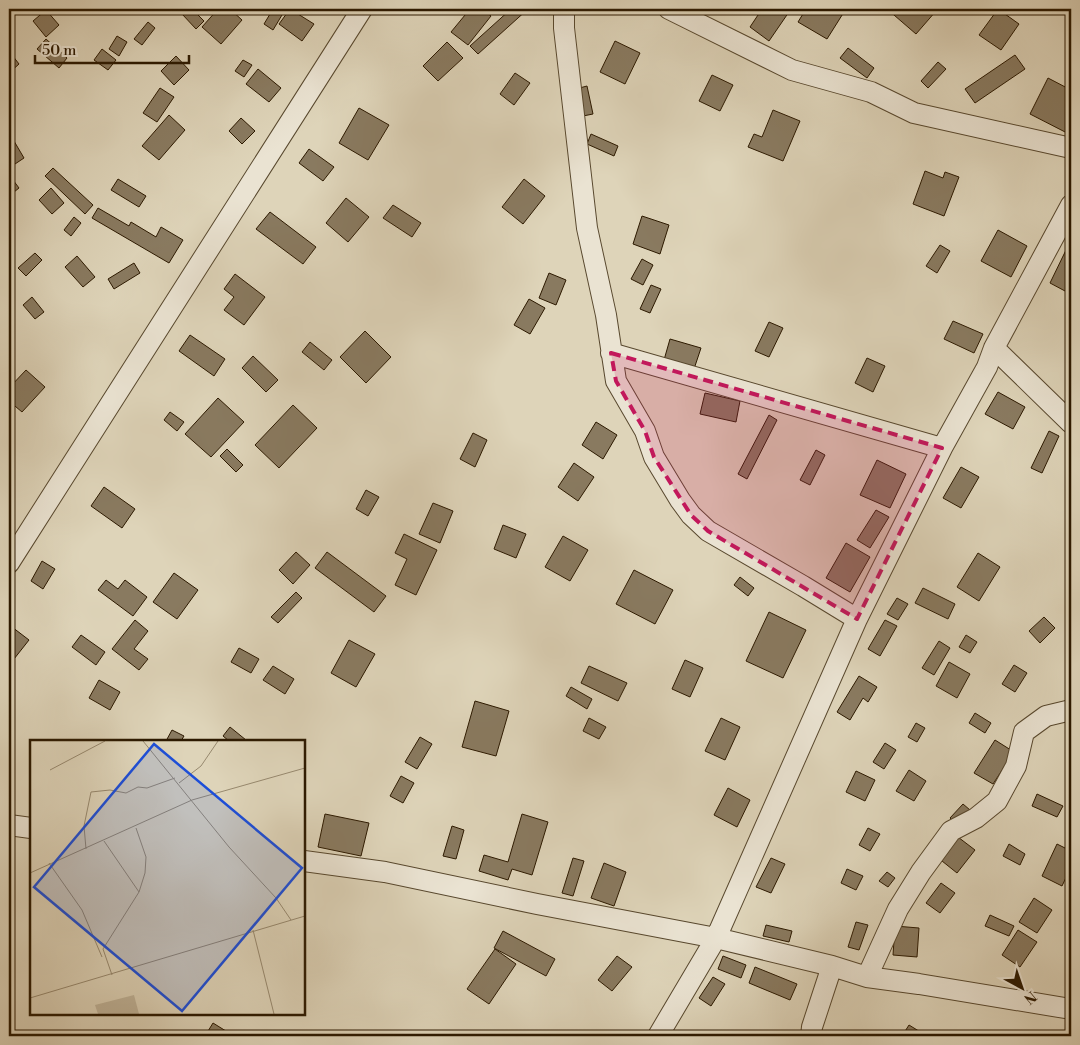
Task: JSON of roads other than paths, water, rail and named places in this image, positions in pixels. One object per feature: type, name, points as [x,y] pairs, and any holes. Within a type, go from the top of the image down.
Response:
[{"type":"street","points":[[9,563],[362,9]]},
{"type":"street","points":[[564,9],[564,28],[587,228],[606,314],[616,381],[645,431],[654,457],[691,515],[708,531],[857,619]]},
{"type":"street","points":[[669,9],[792,70],[871,92],[914,113],[1071,148]]},
{"type":"street","points":[[658,1036],[716,938],[857,619],[942,448],[987,367],[994,348],[1071,205]]},
{"type":"street","points":[[994,348],[1071,423]]},
{"type":"street","points":[[611,353],[942,448]]},
{"type":"street","points":[[867,977],[898,908],[951,831],[976,818],[997,801],[1016,766],[1024,732],[1046,716],[1071,710]]},
{"type":"street","points":[[9,825],[30,828]]},
{"type":"street","points":[[305,861],[385,872],[537,904],[716,938],[832,966],[867,977],[1071,1009]]},
{"type":"street","points":[[811,1036],[812,1027],[832,966]]}]
